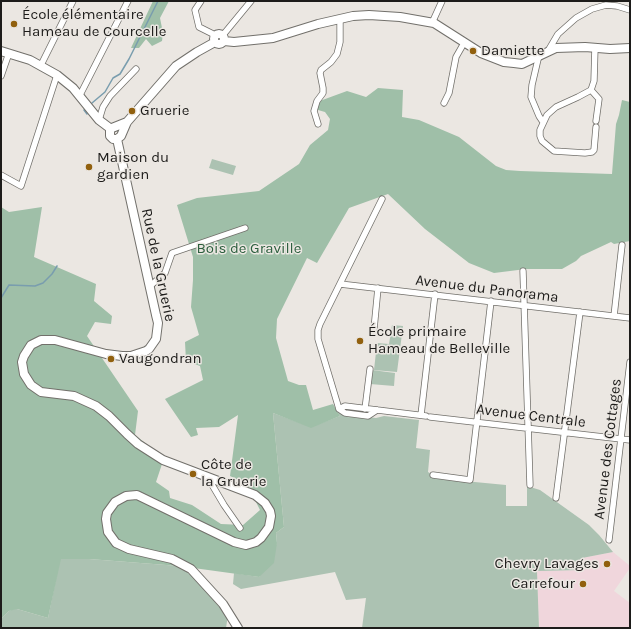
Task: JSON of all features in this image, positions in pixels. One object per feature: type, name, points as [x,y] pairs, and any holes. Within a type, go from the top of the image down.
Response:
[{"type":"street","points":[[41,65],[73,1]]},
{"type":"street","points":[[80,96],[128,1]]},
{"type":"street","points":[[201,1],[195,10],[198,26],[219,38],[234,42],[273,38],[340,19],[369,15],[400,17],[432,23],[481,53],[509,62],[522,64],[556,48],[630,48]]},
{"type":"street","points":[[119,137],[127,122],[176,66],[219,38],[251,1]]},
{"type":"street","points":[[432,23],[442,1]]},
{"type":"street","points":[[548,51],[558,34],[576,18],[592,9],[606,5],[617,6],[630,10]]},
{"type":"street","points":[[318,124],[314,111],[317,101],[323,93],[320,73],[321,70],[338,54],[340,42],[340,19]]},
{"type":"street","points":[[444,103],[449,93],[456,57],[464,43]]},
{"type":"street","points":[[590,90],[599,99],[594,150],[592,152],[554,151],[542,141],[540,130],[546,115],[556,107],[590,90],[594,81],[595,47]]},
{"type":"street","points":[[1,76],[5,52],[41,65],[57,75],[73,88],[99,120],[113,128],[120,129],[119,137]]},
{"type":"street","points":[[539,55],[531,97],[539,116],[544,122]]},
{"type":"street","points":[[99,120],[103,107],[110,96],[136,69]]},
{"type":"street","points":[[1,175],[21,186],[57,75]]},
{"type":"street","points":[[113,128],[127,122]]},
{"type":"street","name":"Rue de la Gruerie","points":[[119,137],[158,323],[156,339],[149,349],[131,356],[114,356],[65,342],[41,340],[32,345],[24,356],[22,362],[24,374],[31,385],[41,392],[74,396],[89,402],[104,411],[127,434],[163,460],[255,495],[265,502],[270,511],[271,521],[269,527],[262,538],[256,542],[246,545],[234,542],[137,495],[126,496],[115,502],[107,513],[106,525],[108,532],[116,543],[122,547],[172,559],[191,570],[223,604],[238,628]]},
{"type":"street","points":[[339,409],[318,339],[318,330],[382,199]]},
{"type":"street","points":[[150,287],[164,273],[172,253],[244,228]]},
{"type":"street","points":[[614,316],[622,245]]},
{"type":"street","points":[[523,271],[530,485]]},
{"type":"street","name":"Avenue du Panorama","points":[[340,284],[630,318]]},
{"type":"street","points":[[374,329],[378,288]]},
{"type":"street","points":[[425,416],[435,294]]},
{"type":"street","points":[[433,475],[470,480],[491,301]]},
{"type":"street","points":[[556,498],[580,312]]},
{"type":"street","name":"Avenue des Cottages","points":[[609,540],[630,362]]},
{"type":"street","points":[[365,409],[370,369]]},
{"type":"street","name":"Avenue Centrale","points":[[377,410],[368,416],[345,413],[339,409],[345,406],[630,440]]},
{"type":"street","points":[[208,478],[240,528]]},
{"type":"shaded area","points":[[613,552],[630,566],[614,591],[630,603],[630,628],[539,628],[537,571],[582,570],[582,558]]},
{"type":"green space","points":[[153,1],[169,1],[160,18],[163,33],[162,41],[152,46],[146,39],[139,48],[131,48]]},
{"type":"green space","name":"Bois de Graville","points":[[378,88],[403,90],[402,117],[419,120],[459,137],[496,166],[506,170],[520,171],[612,174],[616,124],[622,100],[630,102],[630,241],[614,244],[611,242],[581,256],[576,261],[562,269],[526,269],[494,273],[469,263],[425,229],[388,194],[349,208],[317,263],[307,258],[277,319],[276,338],[288,381],[299,385],[306,385],[313,410],[333,404],[340,416],[311,428],[273,413],[284,527],[276,533],[277,543],[274,563],[259,577],[179,566],[89,559],[61,559],[48,618],[17,609],[9,611],[1,619],[1,207],[9,212],[42,207],[34,257],[96,284],[94,301],[112,316],[111,324],[95,322],[87,336],[138,411],[135,435],[164,458],[156,482],[169,491],[170,498],[192,505],[221,524],[243,525],[260,510],[247,484],[230,476],[238,415],[219,427],[196,428],[198,435],[191,437],[165,399],[203,380],[200,366],[186,361],[185,342],[199,335],[191,307],[193,257],[177,205],[197,198],[259,191],[299,164],[310,145],[328,130],[330,119],[325,112],[318,110],[317,102],[347,91],[366,97]]},
{"type":"green space","points":[[212,159],[236,166],[233,175],[209,168]]},
{"type":"green space","points":[[392,325],[403,326],[397,372],[374,370],[377,343],[389,344]]},
{"type":"green space","points":[[372,370],[395,373],[394,386],[370,384]]},
{"type":"green space","points":[[273,413],[311,427],[340,416],[338,413],[376,418],[384,416],[419,420],[416,448],[430,450],[428,472],[433,475],[433,478],[506,485],[506,506],[527,506],[527,486],[540,490],[589,525],[613,552],[582,558],[582,570],[537,571],[539,628],[362,628],[366,598],[346,600],[335,572],[241,589],[233,584],[234,573],[259,577],[277,543],[276,533],[284,527]]},
{"type":"green space","points":[[60,559],[89,559],[179,566],[201,583],[228,615],[226,628],[1,628],[1,619],[13,609],[48,618]]},
{"type":"waterway","points":[[92,103],[105,92],[113,78],[120,74],[158,1]]},
{"type":"waterway","points":[[85,109],[84,110],[87,114]]},
{"type":"waterway","points":[[1,298],[9,285],[35,286],[43,283],[52,274],[57,266]]},
{"type":"place","name":"École élémentaire Hameau de Courcelle","points":[[14,24]]},
{"type":"place","name":"Damiette","points":[[473,51]]},
{"type":"place","name":"Gruerie","points":[[132,111]]},
{"type":"place","name":"Maison du gardien","points":[[89,167]]},
{"type":"place","name":"École primaire Hameau de Belleville","points":[[360,341]]},
{"type":"place","name":"Vaugondran","points":[[111,359]]},
{"type":"place","name":"Côte de la Gruerie","points":[[193,474]]},
{"type":"place","name":"Chevry Lavages","points":[[607,564]]},
{"type":"place","name":"Carrefour","points":[[583,584]]}]
